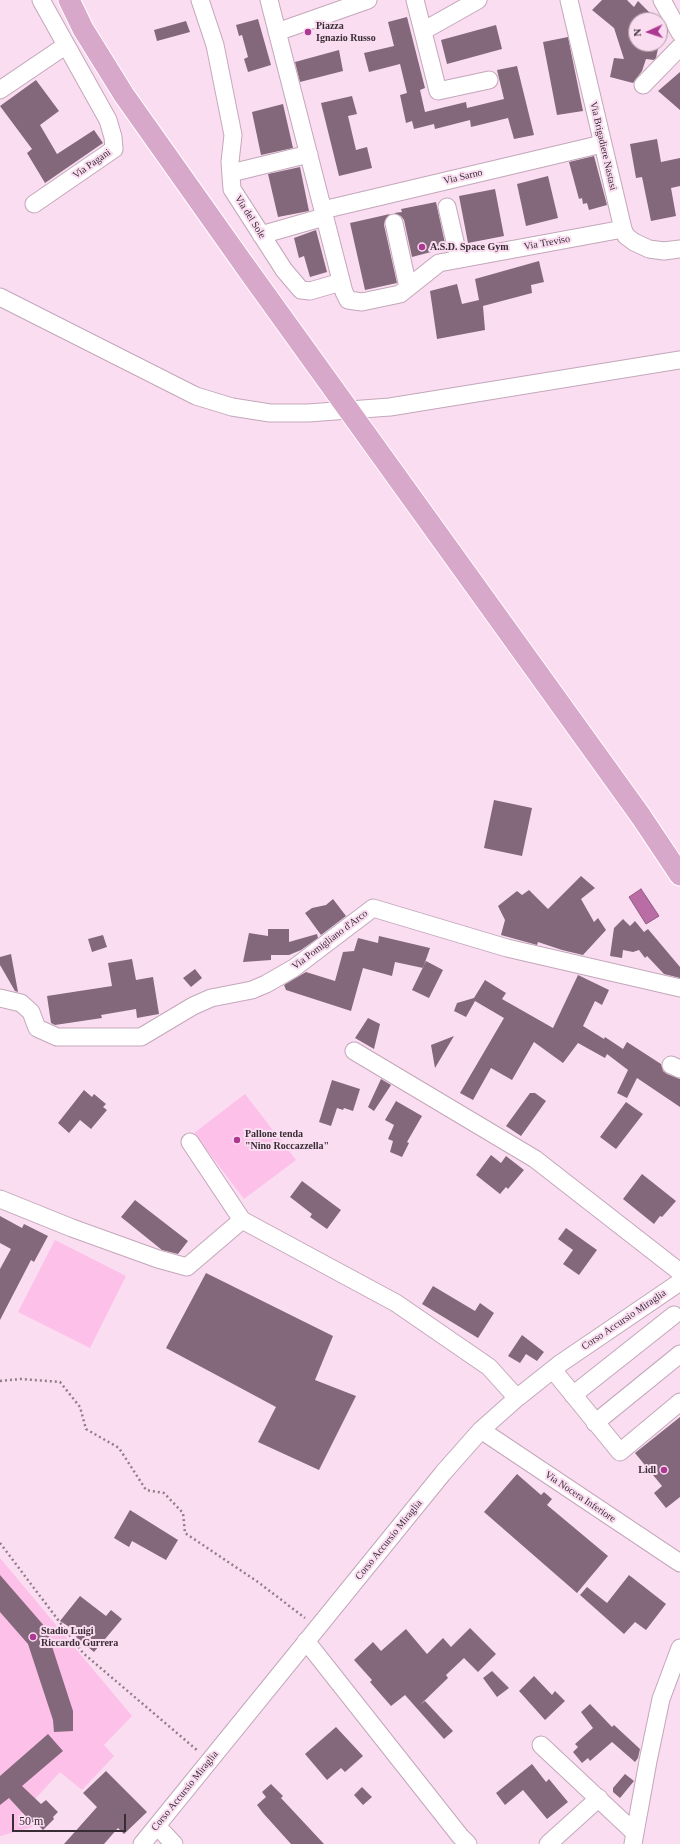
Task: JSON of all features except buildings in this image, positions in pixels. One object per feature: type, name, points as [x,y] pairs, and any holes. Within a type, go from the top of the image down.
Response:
[{"type":"main road","points":[[69,0],[83,29],[124,95],[245,266],[640,815],[680,875]]},
{"type":"street","name":"Via Pagani","points":[[34,204],[114,149],[113,137],[108,120],[65,46],[41,0]]},
{"type":"street","name":"Via del Sole","points":[[200,0],[215,45],[233,136],[230,162],[232,189],[284,270],[301,290],[310,291],[343,287]]},
{"type":"street","points":[[269,0],[309,154],[320,214],[343,287]]},
{"type":"street","points":[[277,32],[368,0]]},
{"type":"street","points":[[415,0],[438,91],[490,80]]},
{"type":"street","points":[[423,31],[478,0]]},
{"type":"street","name":"Via Brigadiere Nastasi","points":[[569,0],[602,144],[626,236],[634,242],[649,249],[664,251],[680,249]]},
{"type":"street","points":[[662,0],[680,33]]},
{"type":"street","points":[[0,90],[65,46]]},
{"type":"street","points":[[643,85],[680,48]]},
{"type":"street","name":"Via Sarno","points":[[261,235],[320,214],[602,144]]},
{"type":"street","points":[[231,173],[309,154]]},
{"type":"street","points":[[447,207],[459,259]]},
{"type":"street","points":[[394,223],[408,287]]},
{"type":"street","name":"Via Treviso","points":[[343,287],[348,300],[362,302],[400,294],[439,263],[623,229]]},
{"type":"street","points":[[0,297],[196,396],[232,407],[270,413],[308,413],[390,407],[680,360]]},
{"type":"street","name":"Via Pomigliano d'Arco","points":[[0,998],[21,1003],[31,1012],[37,1028],[57,1037],[141,1037],[193,1006],[211,998],[252,990],[266,984],[300,964],[373,908],[507,948],[680,988]]},
{"type":"street","points":[[354,1051],[535,1159],[680,1272]]},
{"type":"street","points":[[190,1142],[242,1220],[396,1303],[489,1367],[517,1398]]},
{"type":"street","points":[[0,1199],[72,1228],[158,1259],[187,1267],[242,1220]]},
{"type":"street","name":"Corso Accursio Miraglia","points":[[142,1844],[443,1473],[481,1430],[517,1398],[552,1370],[680,1282]]},
{"type":"street","points":[[573,1394],[677,1318],[660,1296]]},
{"type":"street","points":[[596,1422],[680,1354]]},
{"type":"street","points":[[552,1370],[620,1452],[680,1402]]},
{"type":"street","name":"Via Nocera Inferiore","points":[[481,1430],[680,1563]]},
{"type":"street","points":[[306,1641],[460,1836],[468,1844]]},
{"type":"street","points":[[634,1839],[661,1699],[680,1648]]},
{"type":"street","points":[[541,1745],[599,1798],[634,1839]]},
{"type":"street","points":[[548,1844],[599,1798]]},
{"type":"street","points":[[156,1826],[174,1844]]},
{"type":"path","points":[[0,1381],[21,1379],[60,1382],[80,1407],[86,1429],[118,1448],[146,1490],[164,1493],[183,1513],[185,1533],[258,1582],[318,1627]]},
{"type":"path","points":[[0,1543],[83,1653],[209,1760]]},
{"type":"shaded area","points":[[641,889],[659,916],[646,924],[629,897]]},
{"type":"shaded area","points":[[245,1094],[296,1160],[244,1199],[194,1133]]},
{"type":"shaded area","points":[[55,1240],[126,1276],[90,1348],[18,1312]]},
{"type":"shaded area","name":"Stadio Luigi Riccardo Gurrera","points":[[0,1558],[132,1716],[104,1745],[114,1756],[82,1790],[60,1772],[21,1814],[33,1827],[0,1836]]},
{"type":"place","name":"Piazza Ignazio Russo","points":[[308,32]]},
{"type":"place","name":"A.S.D. Space Gym","points":[[422,247]]},
{"type":"place","name":"Pallone tenda \"Nino Roccazzella\"","points":[[237,1140]]},
{"type":"place","name":"Lidl","points":[[664,1470]]},
{"type":"place","name":"Stadio Luigi Riccardo Gurrera","points":[[33,1637]]}]
